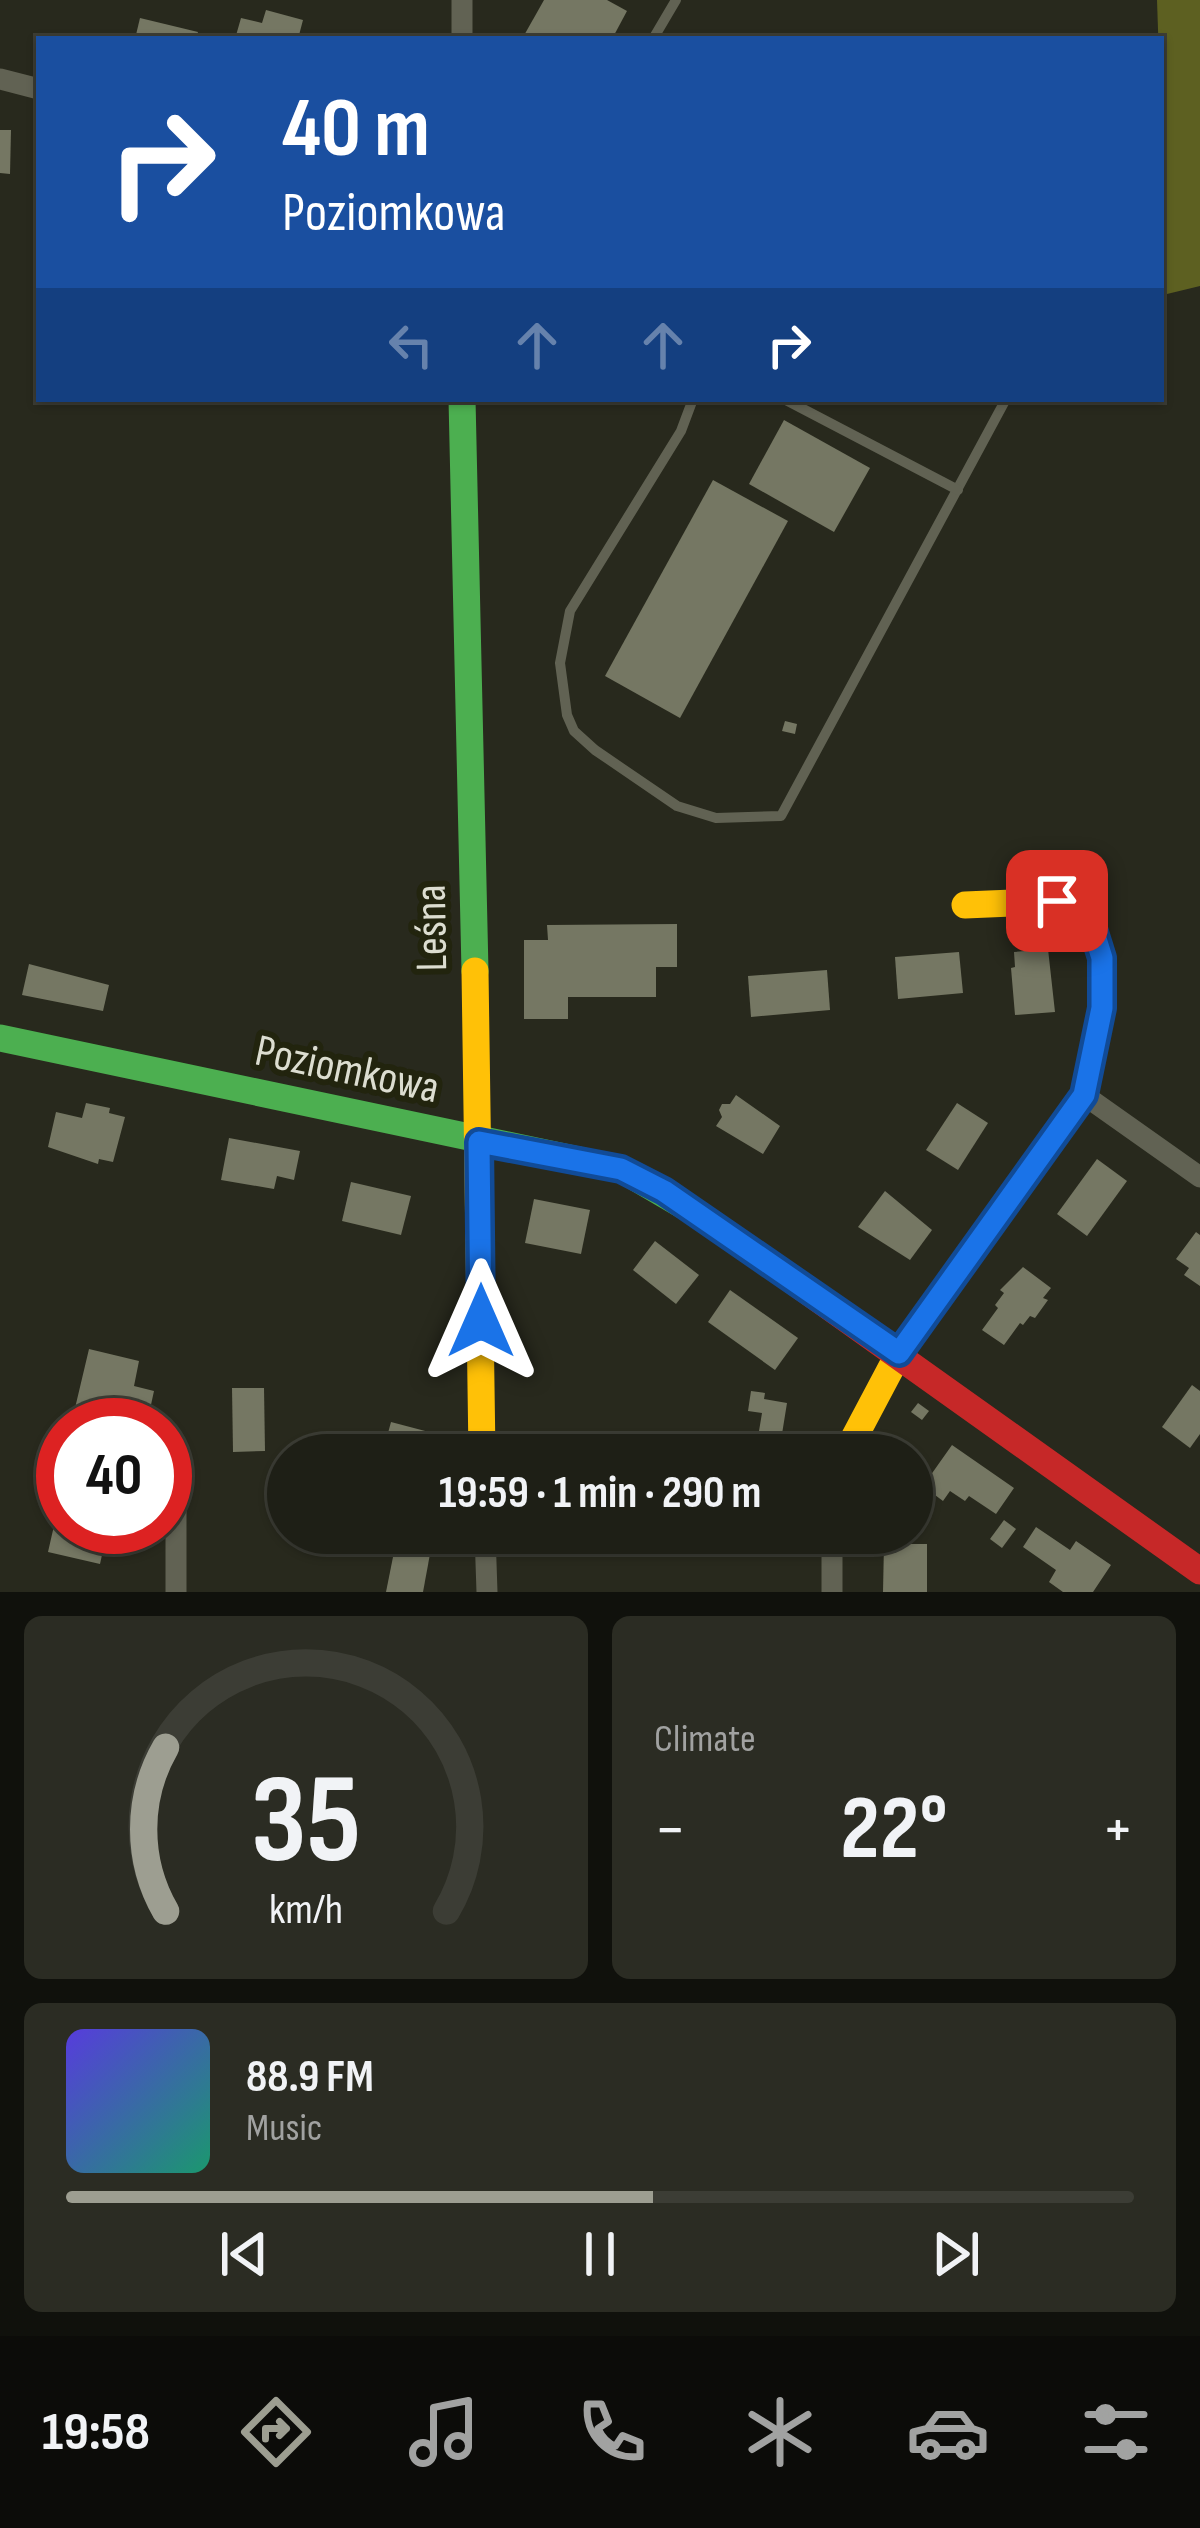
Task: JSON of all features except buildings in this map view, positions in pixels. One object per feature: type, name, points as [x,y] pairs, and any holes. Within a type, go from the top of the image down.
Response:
[{"type":"street","points":[[462,0],[462,36]]},
{"type":"street","points":[[0,79],[36,88]]},
{"type":"street","name":"Leśna","points":[[462,402],[482,1434]]},
{"type":"street","points":[[856,1434],[899,1353],[1084,1095],[1102,1008],[1102,958],[1080,906],[1057,901],[965,905]]},
{"type":"street","name":"Poziomkowa","points":[[0,1038],[621,1169],[664,1191],[899,1353],[1200,1571]]},
{"type":"street","points":[[1084,1095],[1200,1177]]},
{"type":"street","points":[[176,1554],[176,1592]]},
{"type":"street","points":[[485,1554],[487,1592]]},
{"type":"street","points":[[832,1554],[832,1592]]},
{"type":"lane","points":[[655,36],[676,0]]},
{"type":"lane","points":[[692,402],[681,430],[570,611],[560,663],[561,687],[574,730],[595,750],[676,806],[716,818],[782,816],[1004,402]]},
{"type":"lane","points":[[790,402],[958,490]]},
{"type":"shaded area","points":[[1157,0],[1200,0],[1200,286],[1167,294],[1164,36],[1158,36]]},
{"type":"traffic: fast","points":[[462,402],[475,971]]},
{"type":"traffic: fast","points":[[0,1038],[621,1169],[703,1217]]},
{"type":"traffic: slow","points":[[856,1434],[899,1353],[1084,1095],[1102,1008],[1102,958],[1080,906],[1057,901],[965,905]]},
{"type":"traffic: slow","points":[[475,971],[482,1434]]},
{"type":"traffic: jam","points":[[703,1217],[1200,1571]]},
{"type":"route","points":[[481,1321],[479,1142],[621,1169],[664,1191],[899,1353],[1084,1095],[1102,1008],[1102,958],[1080,906],[1057,901]]}]
